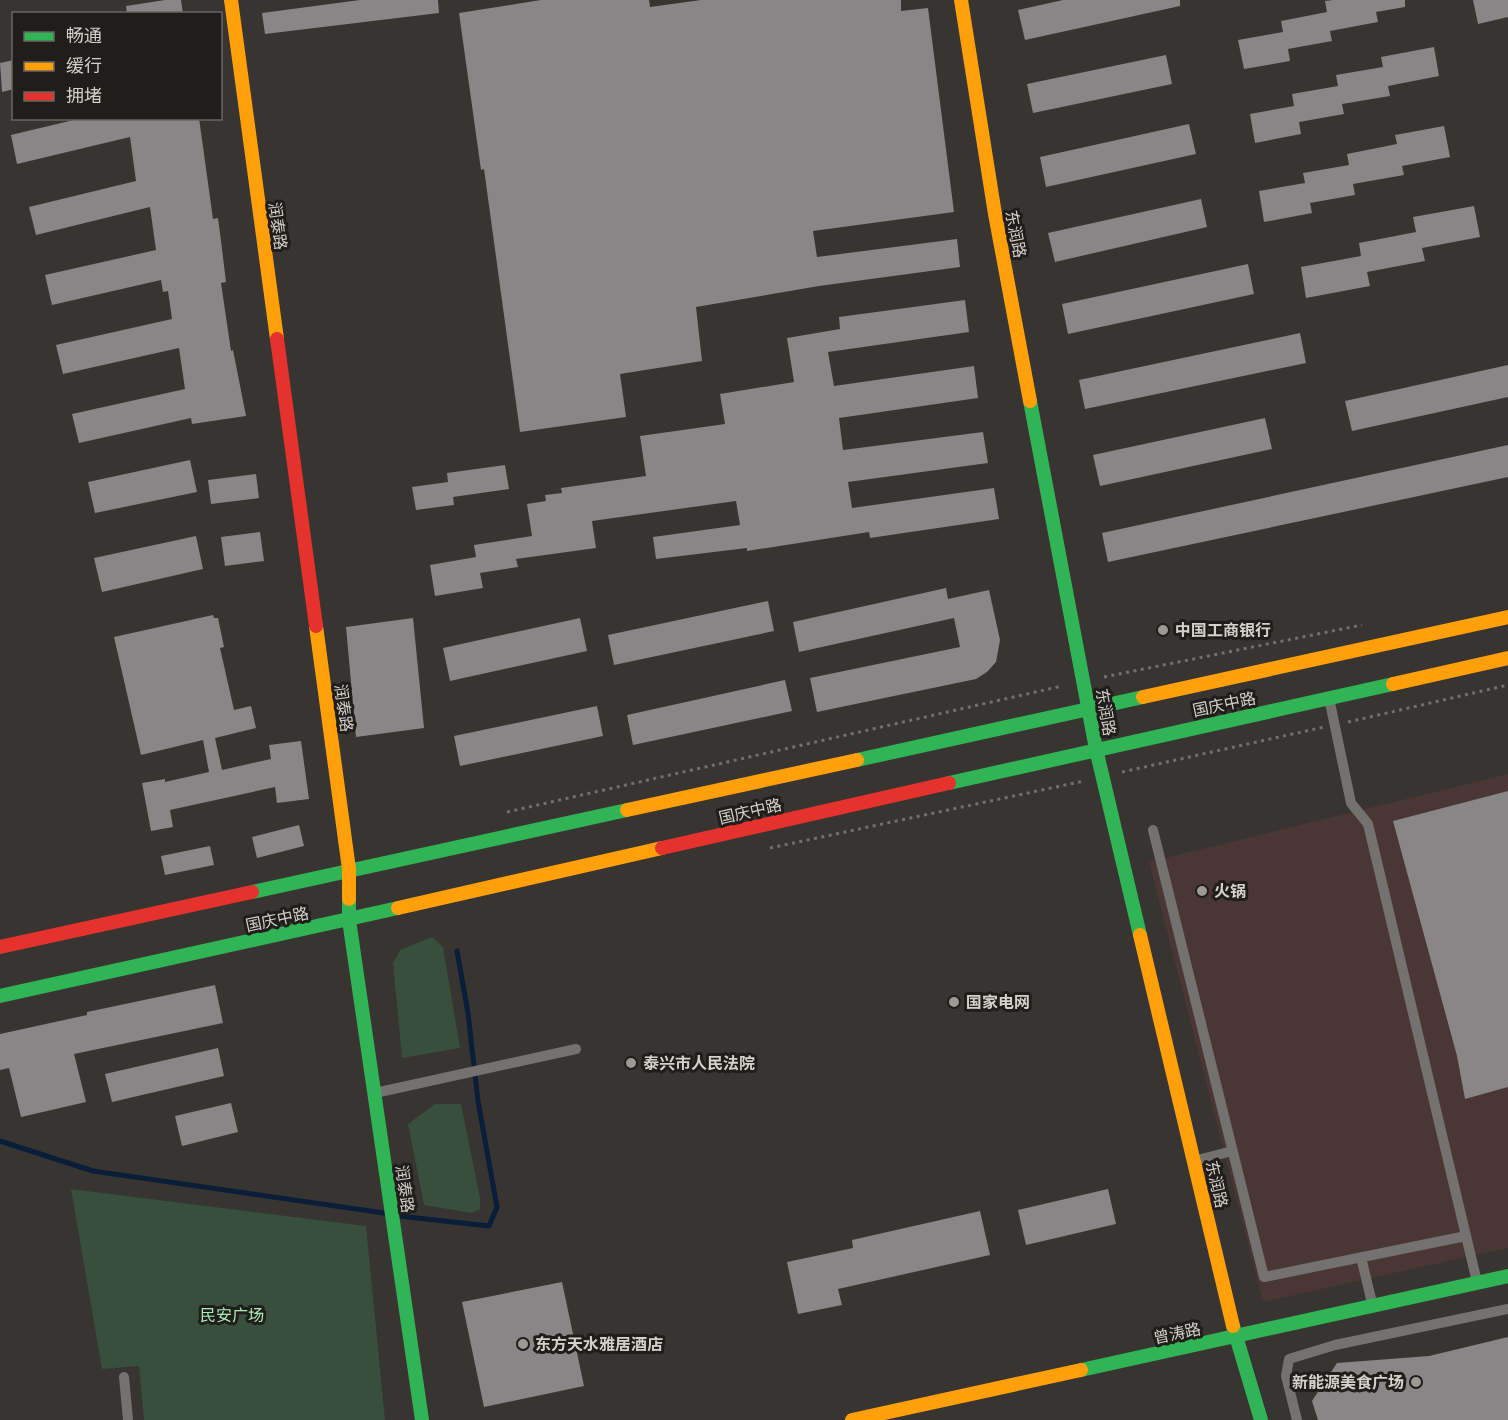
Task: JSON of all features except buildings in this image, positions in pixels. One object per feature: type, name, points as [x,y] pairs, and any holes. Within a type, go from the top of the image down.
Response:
[{"type":"street","name":"润泰路","points":[[231,0],[349,869],[349,920],[422,1420]]},
{"type":"street","name":"东润路","points":[[961,0],[995,214],[1096,749],[1236,1337],[1261,1420]]},
{"type":"street","points":[[0,947],[1508,617]]},
{"type":"street","name":"国庆中路","points":[[0,996],[349,920],[1096,749],[1508,658]]},
{"type":"street","name":"曾涛路","points":[[852,1420],[1508,1276]]},
{"type":"lane","points":[[1329,698],[1351,803],[1368,824],[1477,1283]]},
{"type":"lane","points":[[1153,830],[1264,1277],[1466,1236]]},
{"type":"lane","points":[[374,1093],[576,1049]]},
{"type":"lane","points":[[1194,1161],[1232,1152]]},
{"type":"lane","points":[[1360,1257],[1373,1307]]},
{"type":"lane","points":[[1297,1420],[1286,1376],[1288,1359],[1335,1345],[1508,1309]]},
{"type":"lane","points":[[124,1377],[128,1420]]},
{"type":"path","points":[[497,814],[1084,681],[1370,624]]},
{"type":"shaded area","points":[[1508,774],[1508,1248],[1263,1302],[1149,862]]},
{"type":"green space","points":[[432,937],[443,947],[460,1048],[402,1058],[393,963],[400,950]]},
{"type":"green space","points":[[435,1104],[461,1104],[480,1198],[480,1209],[472,1213],[424,1205],[408,1124]]},
{"type":"green space","name":"民安广场","points":[[71,1189],[366,1226],[385,1420],[144,1420],[139,1366],[102,1369]]},
{"type":"waterway","points":[[399,1216],[489,1226],[497,1207],[478,1101],[468,1013],[457,951]]},
{"type":"waterway","points":[[0,1141],[93,1171],[384,1213]]},
{"type":"traffic: fast","points":[[1030,401],[1096,749],[1140,935]]},
{"type":"traffic: fast","points":[[949,783],[1393,684]]},
{"type":"traffic: fast","points":[[857,760],[1143,697]]},
{"type":"traffic: fast","points":[[252,892],[627,810]]},
{"type":"traffic: fast","points":[[349,899],[349,920],[422,1420]]},
{"type":"traffic: fast","points":[[0,996],[398,908]]},
{"type":"traffic: fast","points":[[1081,1370],[1508,1276]]},
{"type":"traffic: fast","points":[[1233,1326],[1261,1420]]},
{"type":"traffic: slow","points":[[231,0],[277,339]]},
{"type":"traffic: slow","points":[[961,0],[995,214],[1030,401]]},
{"type":"traffic: slow","points":[[1143,697],[1508,617]]},
{"type":"traffic: slow","points":[[316,626],[349,869],[349,899]]},
{"type":"traffic: slow","points":[[1393,684],[1508,658]]},
{"type":"traffic: slow","points":[[627,810],[857,760]]},
{"type":"traffic: slow","points":[[398,908],[662,848]]},
{"type":"traffic: slow","points":[[1140,935],[1233,1326]]},
{"type":"traffic: slow","points":[[852,1420],[1081,1370]]},
{"type":"traffic: jam","points":[[277,339],[316,626]]},
{"type":"traffic: jam","points":[[662,848],[949,783]]},
{"type":"traffic: jam","points":[[0,947],[252,892]]},
{"type":"place","name":"中国工商银行","points":[[1163,630]]},
{"type":"place","name":"火锅","points":[[1202,891]]},
{"type":"place","name":"国家电网","points":[[954,1002]]},
{"type":"place","name":"泰兴市人民法院","points":[[631,1063]]},
{"type":"place","name":"东方天水雅居酒店","points":[[523,1344]]},
{"type":"place","name":"新能源美食广场","points":[[1416,1382]]}]
